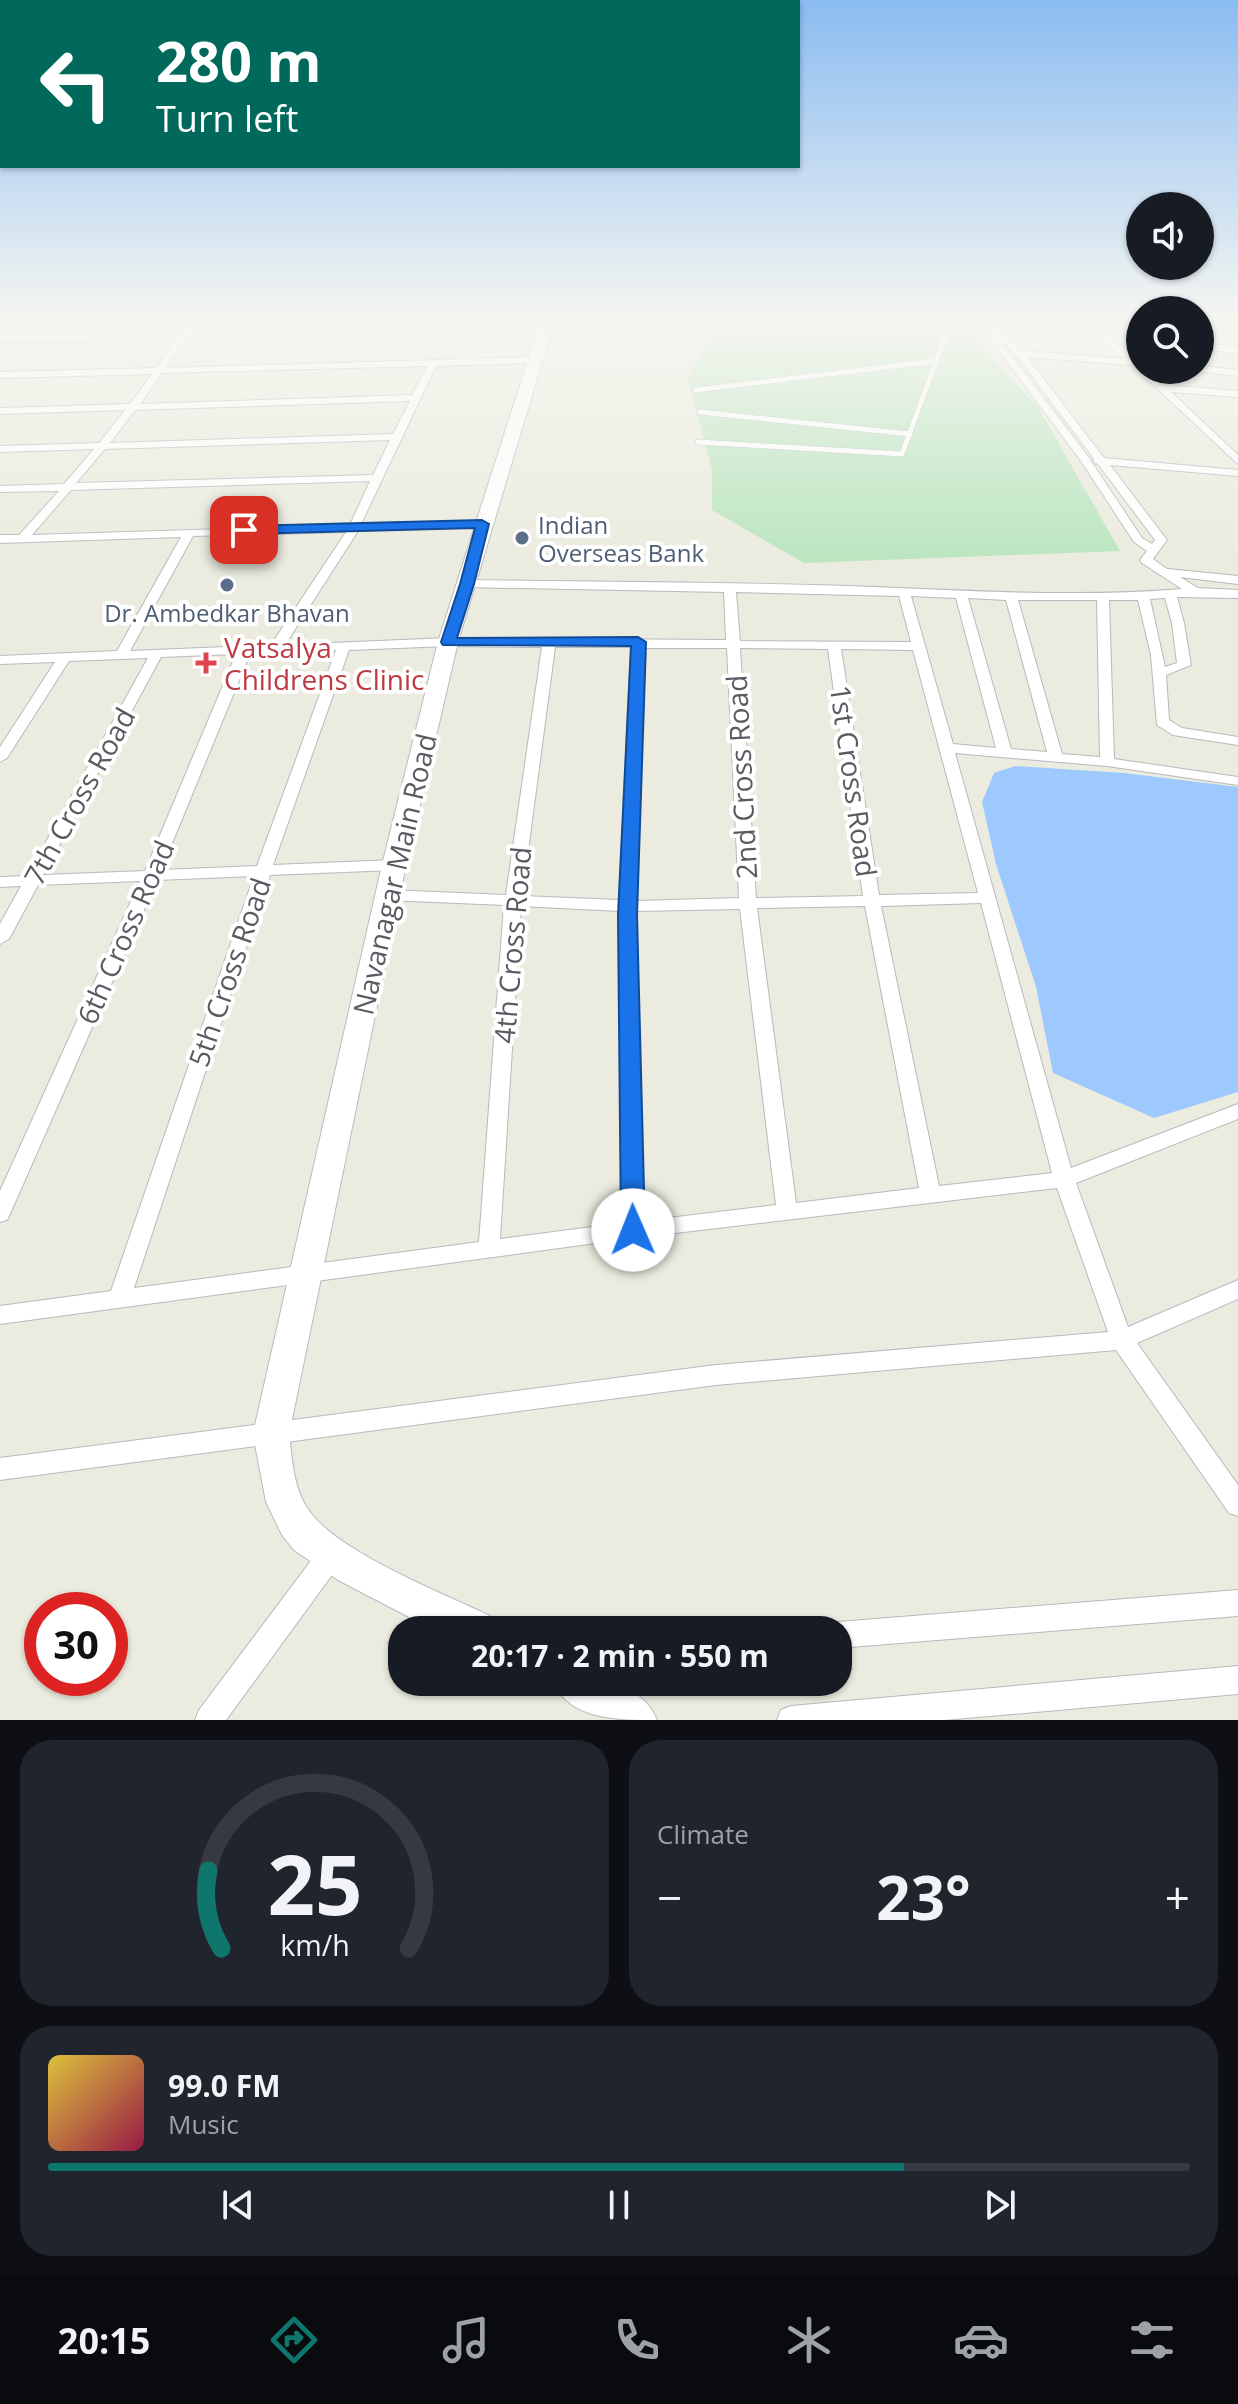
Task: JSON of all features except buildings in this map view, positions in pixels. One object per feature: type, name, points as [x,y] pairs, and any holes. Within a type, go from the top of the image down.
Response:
[{"type":"main road","name":"Navanagar Main Road","points":[[449,1616],[331,1555],[296,1525],[278,1486],[271,1434],[394,865],[448,642],[522,402]]},
{"type":"main road","points":[[596,1696],[636,1720]]},
{"type":"street","points":[[23,537],[70,487],[136,402]]},
{"type":"street","points":[[0,411],[266,402]]},
{"type":"street","points":[[276,648],[354,528],[415,402]]},
{"type":"street","points":[[1042,402],[1138,540],[1154,550]]},
{"type":"street","points":[[1057,402],[1161,540],[1146,560],[1195,592]]},
{"type":"street","points":[[1177,402],[1238,461]]},
{"type":"street","points":[[0,449],[399,437]]},
{"type":"street","points":[[1085,460],[1238,473]]},
{"type":"street","points":[[0,489],[377,478]]},
{"type":"street","points":[[0,539],[80,539],[190,532],[482,524]]},
{"type":"street","points":[[122,654],[190,532]]},
{"type":"street","points":[[1159,571],[1238,580]]},
{"type":"street","points":[[467,584],[1011,596],[1238,594]]},
{"type":"street","name":"2nd Cross Road","points":[[730,588],[750,914],[787,1213]]},
{"type":"street","points":[[904,592],[1064,1179],[1122,1340],[1238,1505]]},
{"type":"street","points":[[961,594],[1005,753]]},
{"type":"street","points":[[1159,673],[1184,665],[1170,594]]},
{"type":"street","points":[[1011,596],[1056,758]]},
{"type":"street","points":[[1103,596],[1107,762]]},
{"type":"street","points":[[1143,596],[1158,655],[1162,722],[1178,732],[1238,741]]},
{"type":"street","points":[[0,660],[448,642],[734,642],[920,646]]},
{"type":"street","name":"4th Cross Road","points":[[489,1249],[512,901],[549,642]]},
{"type":"street","points":[[633,1230],[628,917],[638,642]]},
{"type":"street","name":"1st Cross Road","points":[[834,644],[873,909],[930,1193]]},
{"type":"street","name":"5th Cross Road","points":[[119,1300],[264,869],[344,646]]},
{"type":"street","name":"6th Cross Road","points":[[0,1214],[152,873],[245,649]]},
{"type":"street","name":"7th Cross Road","points":[[0,939],[157,653]]},
{"type":"street","points":[[0,758],[65,657]]},
{"type":"street","points":[[947,748],[1107,762],[1238,781]]},
{"type":"street","points":[[0,882],[152,873],[394,865]]},
{"type":"street","points":[[388,895],[512,901],[628,917],[990,906]]},
{"type":"street","points":[[0,1315],[633,1230],[1064,1179],[1238,1111]]},
{"type":"street","points":[[0,1469],[716,1375],[1122,1340],[1238,1289]]},
{"type":"street","points":[[209,1720],[331,1555]]},
{"type":"street","points":[[852,1634],[1238,1603]]},
{"type":"street","points":[[791,1720],[1238,1680]]},
{"type":"lane","points":[[698,442],[896,454],[904,452],[921,402]]},
{"type":"lane","points":[[700,412],[910,434]]},
{"type":"green space","points":[[694,402],[1034,402],[1120,551],[804,563],[712,510],[712,469]]},
{"type":"water","points":[[1015,766],[1124,773],[1238,787],[1238,1092],[1154,1118],[1053,1073],[1036,987],[996,864],[982,802],[994,773]]},
{"type":"place","name":"Indian Overseas Bank","points":[[522,538]]},
{"type":"place","name":"Dr. Ambedkar Bhavan","points":[[227,585]]},
{"type":"place","name":"Vatsalya Childrens Clinic","points":[[206,663]]},
{"type":"route","points":[[244,530],[482,524],[448,642],[638,642],[627,915],[633,1230]]}]
